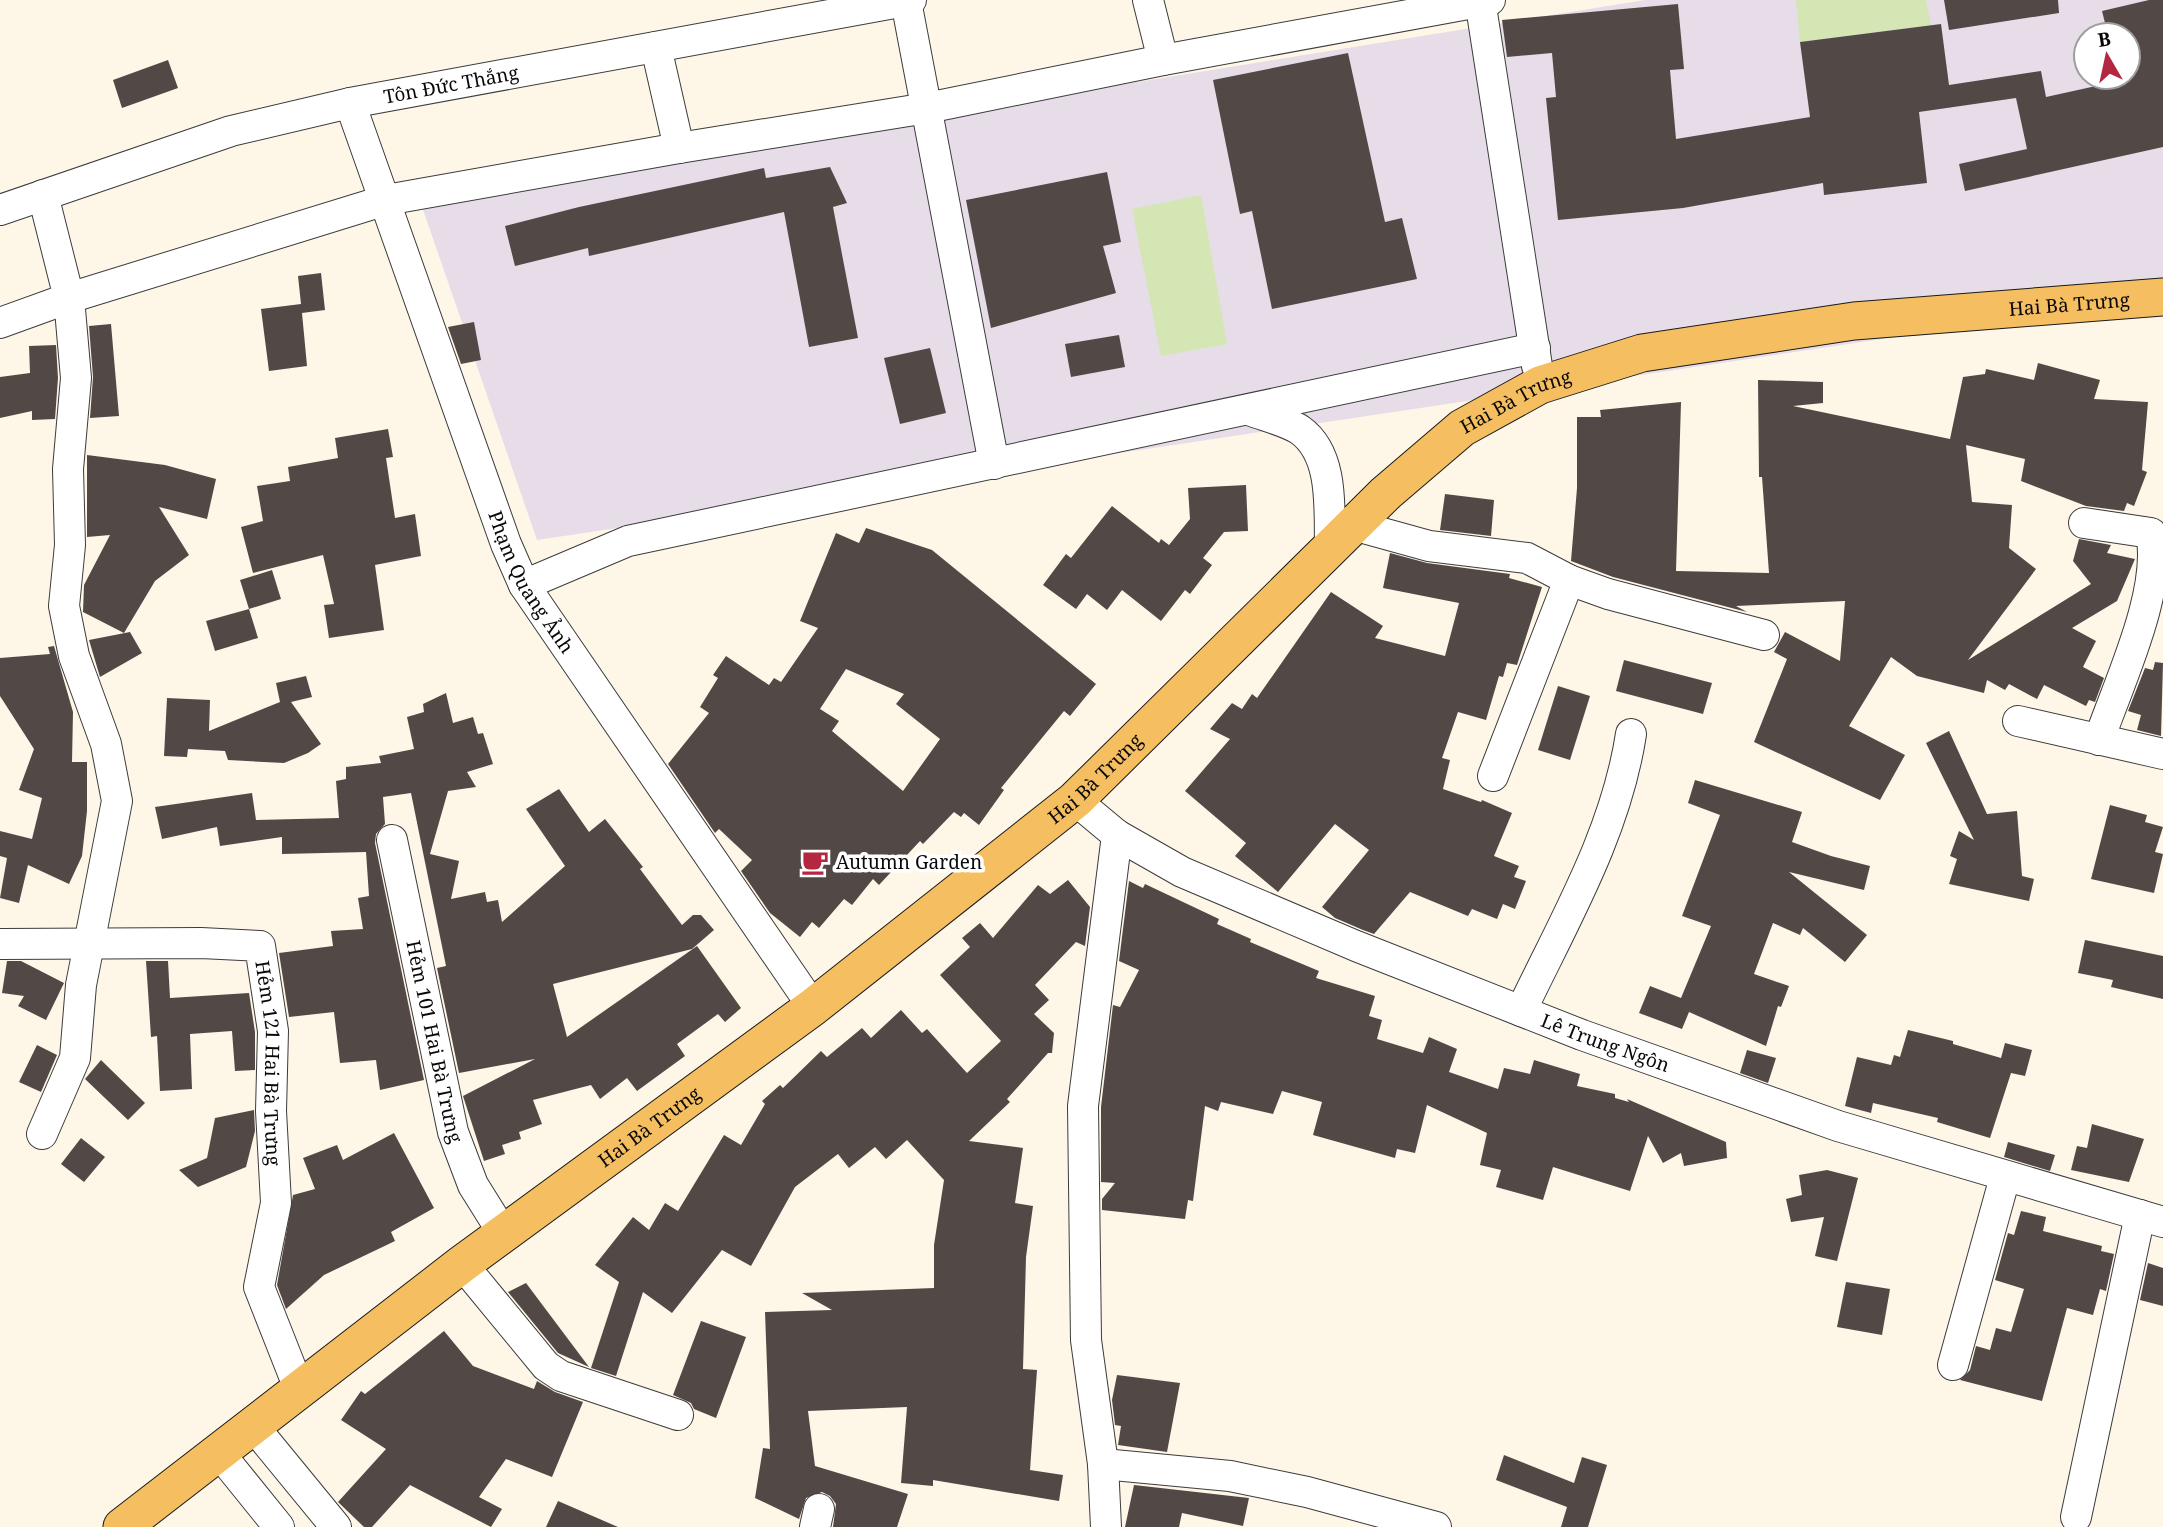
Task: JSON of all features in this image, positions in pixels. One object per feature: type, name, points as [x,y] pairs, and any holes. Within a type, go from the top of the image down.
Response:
[{"type":"main road","name":"Hai Bà Trưng","points":[[122,1527],[503,1233],[813,1007],[1075,800],[1342,537],[1462,428],[1540,385],[1642,353],[1854,321],[2163,297]]},
{"type":"street","name":"Tôn Đức Thắng","points":[[0,210],[231,131],[351,103],[911,0]]},
{"type":"street","points":[[1149,0],[1163,60]]},
{"type":"street","points":[[906,1],[994,464]]},
{"type":"street","points":[[0,323],[69,298],[386,200],[679,148],[927,108],[1163,60],[1338,30],[1484,1],[1540,385]]},
{"type":"street","points":[[656,47],[679,148]]},
{"type":"street","name":"Phạm Quang Ảnh","points":[[351,103],[506,544],[524,585],[813,1007]]},
{"type":"street","points":[[42,1134],[75,1058],[81,985],[117,801],[106,744],[74,656],[64,606],[70,545],[68,469],[76,378],[69,298],[43,195]]},
{"type":"street","points":[[524,585],[628,541],[1535,348]]},
{"type":"street","points":[[1249,410],[1300,430],[1318,451],[1342,537],[1527,558],[1569,580],[1608,594],[1764,635]]},
{"type":"street","points":[[2084,523],[2151,533],[2156,556],[2151,590],[2099,740]]},
{"type":"street","points":[[1493,776],[1569,580]]},
{"type":"street","points":[[2018,721],[2163,754]]},
{"type":"street","points":[[1521,1011],[1600,846],[1625,779],[1632,734]]},
{"type":"street","name":"Lê Trung Ngôn","points":[[1075,800],[1117,835],[1182,872],[1356,946],[1521,1011],[1838,1126],[2152,1218]]},
{"type":"street","points":[[1106,1527],[1103,1464],[1086,1340],[1083,1106],[1117,835]]},
{"type":"street","name":"Hẻm 101 Hai Bà Trưng","points":[[392,840],[450,1121],[474,1185],[503,1233]]},
{"type":"street","name":"Hẻm 121 Hai Bà Trưng","points":[[0,944],[260,946],[273,1031],[271,1111],[276,1203],[259,1287],[300,1391]]},
{"type":"street","points":[[1953,1366],[2005,1177]]},
{"type":"street","points":[[2076,1517],[2152,1218]]},
{"type":"street","points":[[462,1264],[546,1366],[561,1376],[678,1415]]},
{"type":"street","points":[[254,1427],[336,1527]]},
{"type":"street","points":[[220,1454],[279,1527]]},
{"type":"street","points":[[1103,1464],[1230,1476],[1307,1492],[1436,1527]]},
{"type":"shaded area","points":[[1645,0],[2163,0],[2163,297],[537,540],[419,198]]},
{"type":"green space","points":[[1796,0],[1926,0],[1931,25],[1800,42]]},
{"type":"green space","points":[[1201,195],[1227,344],[1161,356],[1132,209]]},
{"type":"building","points":[[1944,0],[2058,0],[2059,13],[1949,30]]},
{"type":"building","points":[[2149,0],[2163,0],[2163,147],[1965,191],[1959,164],[2027,149],[2016,98],[1919,112],[1927,183],[1824,195],[1823,183],[1683,208],[1558,220],[1546,98],[1556,97],[1552,53],[1507,57],[1502,20],[1678,4],[1684,69],[1670,70],[1676,139],[1810,117],[1800,42],[1941,24],[1949,85],[2041,71],[2046,97],[2073,91],[2142,91],[2142,21],[2104,21],[2102,11]]},
{"type":"building","points":[[1348,53],[1385,222],[1402,218],[1417,279],[1272,309],[1252,211],[1240,214],[1213,80]]},
{"type":"building","points":[[168,60],[178,88],[122,108],[113,80]]},
{"type":"building","points":[[830,167],[847,203],[833,207],[858,338],[809,347],[784,212],[589,256],[588,248],[515,266],[505,226],[579,207],[764,168],[766,178]]},
{"type":"building","points":[[1107,172],[1121,242],[1103,246],[1116,293],[991,328],[966,200]]},
{"type":"building","points":[[321,273],[325,310],[302,313],[307,366],[269,371],[261,309],[301,304],[298,276]]},
{"type":"building","points":[[474,322],[481,360],[461,364],[448,327]]},
{"type":"building","points":[[111,324],[119,416],[90,418],[93,377],[89,326]]},
{"type":"building","points":[[1119,335],[1125,367],[1071,377],[1065,344]]},
{"type":"building","points":[[56,345],[58,378],[55,419],[32,420],[32,411],[0,418],[0,377],[30,373],[29,346]]},
{"type":"building","points":[[930,348],[946,413],[900,424],[884,358]]},
{"type":"building","points":[[2038,363],[2100,380],[2094,399],[2148,402],[2142,470],[2147,472],[2134,506],[2127,503],[2124,511],[2086,506],[2021,481],[2025,459],[1966,445],[1972,502],[2012,505],[2009,548],[2036,569],[1968,660],[2091,584],[2073,561],[2079,539],[2111,545],[2107,553],[2135,559],[2117,601],[2072,628],[2096,641],[2083,667],[2104,678],[2095,702],[2089,700],[2086,706],[2044,685],[2037,699],[2009,684],[2005,690],[1987,680],[1984,693],[1917,676],[1891,657],[1849,726],[1905,755],[1880,800],[1754,742],[1787,659],[1774,652],[1785,632],[1840,661],[1845,601],[1736,606],[1747,612],[1613,577],[1571,561],[1577,488],[1577,417],[1601,417],[1600,410],[1681,402],[1676,571],[1769,573],[1762,477],[1759,477],[1758,380],[1823,382],[1823,403],[1793,406],[1950,439],[1963,377],[1985,374],[1986,369],[2034,380]]},
{"type":"building","points":[[388,429],[393,457],[386,458],[395,518],[415,514],[421,556],[375,565],[384,630],[329,638],[324,605],[334,604],[323,555],[253,573],[241,527],[263,521],[257,486],[290,481],[288,467],[338,458],[335,438]]},
{"type":"building","points":[[87,455],[165,465],[216,479],[207,519],[159,507],[189,555],[155,581],[124,633],[83,612],[84,585],[110,535],[87,537]]},
{"type":"building","points":[[1246,485],[1248,531],[1224,532],[1203,558],[1212,565],[1190,594],[1185,590],[1161,621],[1122,590],[1107,610],[1087,594],[1076,609],[1043,585],[1066,554],[1071,558],[1112,506],[1159,543],[1161,539],[1169,545],[1190,519],[1188,488]]},
{"type":"building","points":[[1445,494],[1494,500],[1491,536],[1440,530]]},
{"type":"building","points":[[866,528],[932,550],[1096,684],[1070,716],[1064,711],[1001,788],[1004,790],[979,825],[964,813],[961,817],[954,812],[923,844],[920,841],[879,885],[873,879],[852,905],[844,899],[819,928],[812,922],[800,937],[770,913],[741,871],[752,860],[719,829],[715,833],[668,764],[709,713],[700,707],[718,678],[713,675],[726,656],[769,685],[774,678],[781,682],[818,628],[800,621],[836,533],[859,543]],"holes":[[[846,669],[904,694],[896,704],[940,739],[903,791],[832,731],[839,721],[820,709]]]},
{"type":"building","points":[[1390,553],[1427,563],[1510,574],[1509,578],[1542,587],[1517,665],[1507,663],[1503,677],[1499,676],[1486,720],[1458,712],[1442,758],[1450,760],[1443,789],[1481,802],[1482,800],[1512,813],[1494,856],[1519,866],[1514,877],[1526,881],[1515,909],[1503,904],[1497,919],[1472,909],[1468,916],[1410,892],[1374,934],[1335,918],[1322,907],[1369,850],[1335,824],[1278,892],[1235,856],[1246,843],[1185,791],[1230,739],[1210,729],[1232,703],[1242,709],[1252,694],[1257,698],[1331,592],[1383,626],[1375,638],[1445,656],[1459,603],[1383,588]]},
{"type":"building","points":[[272,570],[281,599],[249,609],[240,580]]},
{"type":"building","points":[[249,609],[258,638],[215,651],[206,621]]},
{"type":"building","points":[[130,632],[142,653],[100,677],[89,640]]},
{"type":"building","points":[[54,646],[73,712],[72,762],[87,762],[87,811],[82,856],[69,884],[28,865],[19,903],[0,898],[7,858],[0,856],[0,831],[32,839],[42,798],[19,790],[34,749],[0,696],[0,658],[50,654],[48,647]]},
{"type":"building","points":[[1624,660],[1712,683],[1703,714],[1616,691]]},
{"type":"building","points":[[2155,662],[2163,663],[2161,736],[2137,730],[2141,715],[2128,711],[2145,668],[2153,670]]},
{"type":"building","points":[[306,676],[312,697],[291,702],[321,744],[308,753],[284,763],[228,760],[225,751],[188,749],[187,757],[164,756],[167,698],[210,700],[209,731],[280,702],[276,683]]},
{"type":"building","points":[[1558,686],[1590,696],[1570,760],[1538,750]]},
{"type":"building","points":[[446,693],[453,723],[473,717],[478,734],[483,733],[493,764],[467,772],[476,787],[448,791],[430,854],[459,861],[451,899],[485,892],[487,902],[498,900],[502,922],[565,866],[526,809],[559,789],[589,832],[605,819],[643,867],[640,869],[682,925],[693,915],[701,915],[714,930],[692,949],[553,984],[567,1037],[697,946],[741,1008],[725,1022],[718,1014],[677,1044],[685,1056],[637,1091],[627,1078],[600,1099],[591,1085],[533,1100],[542,1124],[519,1132],[521,1139],[502,1145],[505,1154],[484,1161],[463,1096],[535,1059],[459,1073],[437,968],[446,966],[411,793],[383,797],[385,824],[376,834],[375,843],[424,1080],[380,1090],[376,1060],[340,1063],[334,1012],[289,1017],[279,953],[333,946],[331,931],[363,929],[358,898],[369,896],[366,852],[282,854],[282,837],[220,846],[217,827],[162,839],[155,807],[252,793],[256,820],[339,818],[336,781],[346,779],[346,767],[381,763],[379,756],[414,749],[407,717],[424,712],[423,704]]},
{"type":"building","points":[[1949,731],[1987,814],[2017,811],[2022,876],[2034,879],[2029,901],[1949,884],[1957,859],[1950,856],[1959,831],[1974,840],[1926,743]]},
{"type":"building","points":[[1695,780],[1802,812],[1792,842],[1870,866],[1864,890],[1789,872],[1867,935],[1845,962],[1803,928],[1800,935],[1773,923],[1754,974],[1789,986],[1781,1007],[1778,1006],[1766,1046],[1689,1012],[1682,1029],[1639,1013],[1650,986],[1681,998],[1711,926],[1682,916],[1720,815],[1688,803]]},
{"type":"building","points":[[2110,805],[2147,815],[2145,822],[2163,827],[2155,852],[2163,854],[2154,893],[2091,879]]},
{"type":"building","points":[[1068,880],[1090,907],[1085,946],[1076,942],[1035,985],[1049,1000],[1034,1014],[1054,1033],[1052,1053],[1048,1053],[1007,1099],[1010,1102],[969,1141],[1023,1148],[1015,1203],[1033,1206],[1026,1257],[1023,1369],[1037,1370],[1030,1470],[1063,1475],[1059,1501],[933,1480],[933,1486],[901,1483],[907,1407],[808,1411],[815,1466],[908,1494],[897,1527],[833,1527],[836,1504],[830,1496],[822,1492],[806,1498],[799,1519],[755,1498],[763,1448],[770,1449],[765,1312],[832,1310],[802,1293],[934,1288],[934,1245],[944,1180],[907,1140],[886,1159],[875,1147],[849,1168],[838,1154],[795,1187],[751,1266],[722,1250],[672,1313],[643,1292],[616,1376],[591,1368],[619,1282],[595,1265],[633,1217],[649,1230],[665,1203],[678,1211],[724,1135],[741,1145],[765,1104],[762,1101],[780,1085],[783,1088],[821,1051],[827,1057],[862,1028],[871,1038],[901,1010],[922,1033],[927,1029],[967,1073],[1001,1041],[940,975],[970,947],[962,938],[980,923],[993,938],[1038,885],[1050,894]]},
{"type":"building","points":[[1129,881],[1143,888],[1145,884],[1219,919],[1217,924],[1251,939],[1250,942],[1319,971],[1316,978],[1375,996],[1369,1016],[1382,1020],[1377,1039],[1423,1053],[1429,1037],[1457,1049],[1449,1072],[1498,1089],[1504,1068],[1530,1074],[1534,1060],[1580,1074],[1577,1086],[1615,1094],[1615,1098],[1629,1102],[1627,1099],[1726,1142],[1727,1158],[1684,1166],[1681,1153],[1663,1163],[1648,1136],[1630,1191],[1553,1167],[1543,1200],[1496,1187],[1501,1170],[1480,1165],[1487,1133],[1427,1105],[1415,1153],[1397,1149],[1395,1158],[1313,1135],[1322,1102],[1282,1091],[1273,1114],[1221,1102],[1218,1111],[1205,1106],[1193,1201],[1188,1200],[1185,1219],[1102,1210],[1102,1199],[1115,1183],[1101,1182],[1101,1107],[1113,1005],[1120,1007],[1139,970],[1119,961]]},
{"type":"building","points":[[2085,940],[2163,956],[2163,999],[2111,987],[2113,980],[2078,973]]},
{"type":"building","points":[[7,961],[21,961],[64,983],[46,1020],[18,1006],[24,996],[2,993]]},
{"type":"building","points":[[146,961],[168,961],[170,998],[249,993],[255,1032],[255,1070],[235,1071],[232,1031],[190,1034],[192,1089],[160,1091],[157,1036],[151,1037]]},
{"type":"building","points":[[1908,1030],[1953,1041],[1953,1044],[2001,1058],[2005,1043],[2032,1050],[2025,1076],[2011,1073],[1990,1138],[1937,1122],[1938,1118],[1873,1103],[1871,1113],[1845,1106],[1857,1057],[1891,1065],[1894,1055],[1900,1057]]},
{"type":"building","points":[[37,1045],[57,1055],[41,1092],[19,1082]]},
{"type":"building","points":[[1747,1050],[1776,1058],[1768,1083],[1740,1073]]},
{"type":"building","points":[[101,1060],[145,1103],[128,1120],[85,1079]]},
{"type":"building","points":[[254,1110],[255,1131],[246,1167],[198,1187],[179,1170],[207,1158],[215,1118]]},
{"type":"building","points":[[2092,1124],[2144,1139],[2129,1182],[2071,1170],[2077,1146],[2087,1148]]},
{"type":"building","points":[[394,1133],[434,1208],[391,1232],[395,1241],[324,1275],[286,1309],[277,1285],[293,1195],[315,1189],[303,1158],[337,1145],[343,1160]]},
{"type":"building","points":[[81,1138],[105,1157],[84,1182],[61,1164]]},
{"type":"building","points":[[2008,1142],[2055,1155],[2050,1171],[2004,1157]]},
{"type":"building","points":[[1827,1170],[1858,1178],[1837,1261],[1815,1256],[1824,1217],[1791,1222],[1786,1199],[1802,1195],[1799,1175]]},
{"type":"building","points":[[2021,1211],[2046,1217],[2043,1231],[2102,1246],[2101,1251],[2114,1254],[2106,1291],[2100,1289],[2093,1315],[2067,1308],[2042,1401],[1960,1380],[1970,1370],[1976,1346],[1990,1350],[1996,1328],[2011,1332],[2024,1289],[1995,1280],[2008,1233],[2014,1235]]},
{"type":"building","points":[[2148,1263],[2163,1268],[2163,1306],[2140,1300]]},
{"type":"building","points":[[1846,1282],[1890,1289],[1882,1335],[1837,1327]]},
{"type":"building","points":[[526,1283],[589,1367],[558,1353],[508,1292]]},
{"type":"building","points":[[701,1321],[746,1337],[716,1418],[694,1409],[691,1403],[673,1395]]},
{"type":"building","points":[[444,1331],[473,1366],[534,1389],[537,1381],[555,1392],[583,1402],[552,1477],[506,1459],[479,1497],[502,1509],[491,1527],[410,1485],[372,1527],[364,1527],[338,1502],[386,1449],[341,1420],[361,1391],[365,1394]]},
{"type":"building","points":[[1117,1375],[1180,1383],[1167,1452],[1118,1445],[1121,1426],[1115,1425],[1112,1400]]},
{"type":"building","points":[[1504,1455],[1574,1483],[1582,1457],[1607,1465],[1588,1527],[1561,1527],[1567,1507],[1496,1480]]},
{"type":"building","points":[[1134,1485],[1249,1498],[1243,1526],[1182,1513],[1179,1527],[1125,1527]]},
{"type":"building","points":[[558,1501],[618,1527],[546,1527]]},
{"type":"place","name":"Autumn Garden","points":[[815,862]]}]
